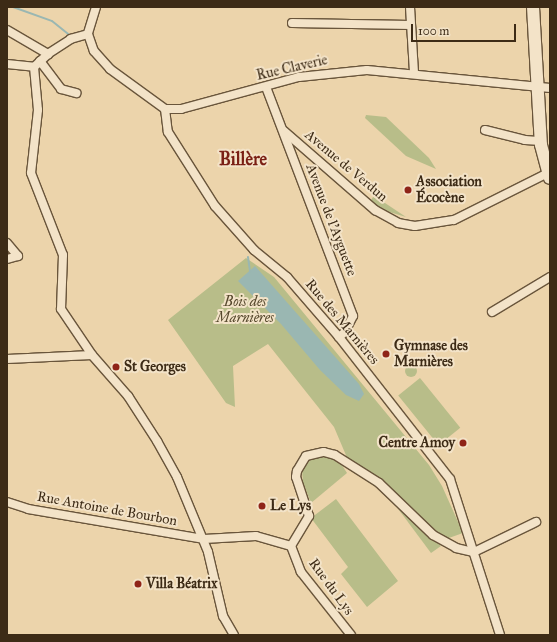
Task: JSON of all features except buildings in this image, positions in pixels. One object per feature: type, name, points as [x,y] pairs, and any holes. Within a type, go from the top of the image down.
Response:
[{"type":"street","points":[[96,7],[88,34],[94,51],[101,61],[165,110]]},
{"type":"street","points":[[410,7],[414,72]]},
{"type":"street","points":[[533,7],[541,141],[549,176]]},
{"type":"street","points":[[292,23],[411,25]]},
{"type":"street","points":[[7,30],[48,54]]},
{"type":"street","points":[[7,64],[37,64],[48,54],[71,39],[88,34]]},
{"type":"street","points":[[37,64],[61,89],[76,93]]},
{"type":"street","points":[[37,64],[38,110],[31,173],[63,255],[61,309],[92,355],[128,396],[158,441],[177,477],[204,539],[223,616],[234,635]]},
{"type":"street","name":"Rue Claverie","points":[[165,110],[181,109],[325,72],[367,70],[414,72],[516,83],[537,89]]},
{"type":"street","name":"Avenue de l'Ayguette","points":[[266,87],[284,131],[353,316],[345,332],[339,337]]},
{"type":"street","points":[[537,89],[550,88]]},
{"type":"street","name":"Rue des Marnières","points":[[165,110],[168,132],[215,206],[254,250],[287,277],[339,337],[450,479],[500,635]]},
{"type":"street","points":[[485,130],[526,140],[541,141]]},
{"type":"street","name":"Avenue de Verdun","points":[[284,131],[375,210],[398,223],[415,226],[454,220],[549,176]]},
{"type":"street","points":[[7,244],[18,256],[7,259]]},
{"type":"street","points":[[492,312],[550,277]]},
{"type":"street","points":[[7,359],[92,355]]},
{"type":"street","points":[[204,539],[256,536],[291,546],[308,516],[296,477],[297,471],[306,456],[324,452],[335,455],[379,483],[433,535],[456,548],[474,552],[536,522]]},
{"type":"street","name":"Rue Antoine de Bourbon","points":[[7,502],[28,509],[204,539]]},
{"type":"street","name":"Rue du Lys","points":[[291,546],[301,572],[351,635]]},
{"type":"green space","points":[[366,115],[386,117],[429,158],[436,169],[406,156],[365,118]]},
{"type":"green space","points":[[373,197],[379,199],[406,217],[376,208],[370,202]]},
{"type":"green space","name":"Bois des Marnières","points":[[246,258],[274,277],[429,465],[442,486],[463,533],[446,539],[430,528],[389,486],[348,460],[334,427],[268,344],[233,366],[235,407],[226,403],[168,320]]},
{"type":"green space","points":[[409,365],[413,365],[417,371],[413,377],[409,377],[405,373],[405,369]]},
{"type":"green space","points":[[420,378],[460,428],[439,445],[398,396]]},
{"type":"green space","points":[[328,455],[340,462],[347,473],[311,503],[303,483],[302,470],[311,459]]},
{"type":"green space","points":[[336,499],[398,581],[367,607],[341,574],[348,567],[311,518]]},
{"type":"green space","points":[[397,504],[441,546],[431,553],[396,506]]},
{"type":"water","points":[[255,266],[359,384],[364,394],[359,401],[346,395],[320,370],[281,324],[238,281]]},
{"type":"waterway","points":[[13,7],[52,21],[69,35]]},
{"type":"waterway","points":[[248,257],[250,272]]},
{"type":"place","name":"Association Écocène","points":[[408,190]]},
{"type":"place","name":"Gymnase des Marnières","points":[[386,354]]},
{"type":"place","name":"St Georges","points":[[116,367]]},
{"type":"place","name":"Centre Amoy","points":[[463,443]]},
{"type":"place","name":"Le Lys","points":[[262,506]]},
{"type":"place","name":"Villa Béatrix","points":[[138,584]]},
{"type":"district","name":"Billère","points":[[243,159]]}]
